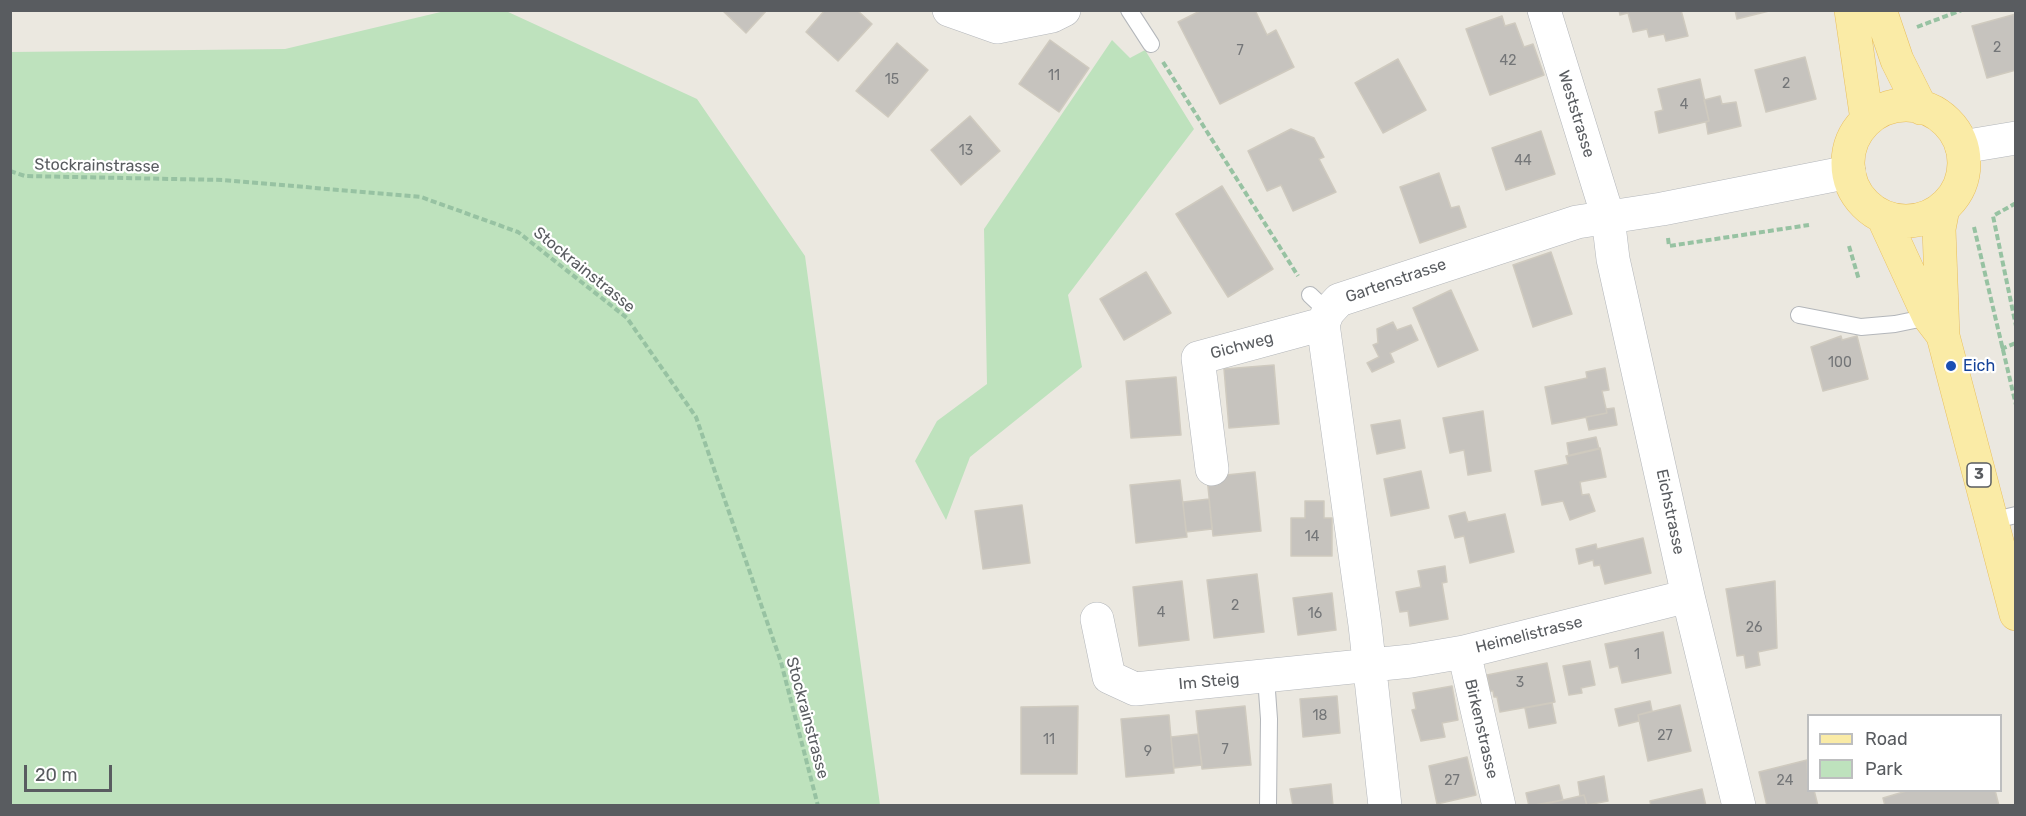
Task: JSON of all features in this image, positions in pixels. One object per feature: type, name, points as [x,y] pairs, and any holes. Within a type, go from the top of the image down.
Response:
[{"type":"main road","points":[[1851,10],[1867,120]]},
{"type":"main road","points":[[1880,10],[1897,60],[1921,108]]},
{"type":"main road","points":[[1892,107],[1921,108],[1947,122],[1962,147],[1964,164],[1962,180],[1954,196],[1943,208],[1928,217],[1912,221],[1883,217],[1860,199],[1849,172],[1851,144],[1867,120],[1892,107]]},
{"type":"main road","name":"3","points":[[1936,326],[1939,229],[1943,208]]},
{"type":"main road","name":"3","points":[[1883,217],[1936,326],[2003,518],[2016,614]]},
{"type":"street","points":[[949,10],[997,27],[1052,16],[1064,10]]},
{"type":"street","name":"Weststrasse","points":[[1544,10],[1608,217]]},
{"type":"street","points":[[1962,147],[2016,138]]},
{"type":"street","name":"Gartenstrasse","points":[[1320,310],[1339,300],[1549,229],[1849,172]]},
{"type":"street","name":"Eichstrasse","points":[[1608,217],[1613,259],[1688,596],[1739,806]]},
{"type":"street","points":[[1320,310],[1369,665],[1385,806]]},
{"type":"street","name":"Gichweg","points":[[1212,469],[1198,358],[1320,310]]},
{"type":"street","name":"Heimelistrasse","points":[[1369,665],[1464,652],[1688,596]]},
{"type":"street","name":"Im Steig","points":[[1097,619],[1110,677],[1135,689],[1369,665]]},
{"type":"street","name":"Birkenstrasse","points":[[1464,652],[1499,806]]},
{"type":"lane","points":[[1129,10],[1151,44]]},
{"type":"lane","points":[[1799,315],[1861,327],[1895,324],[1936,326]]},
{"type":"lane","points":[[1266,677],[1269,719],[1268,806]]},
{"type":"path","points":[[1916,27],[1962,10]]},
{"type":"path","points":[[1151,44],[1320,310]]},
{"type":"path","name":"Stockrainstrasse","points":[[10,171],[25,176],[223,180],[421,196],[518,232],[627,318],[696,417],[781,662],[818,806]]},
{"type":"path","points":[[2016,203],[1993,216],[2016,326]]},
{"type":"path","points":[[1662,209],[1669,246],[1809,225]]},
{"type":"path","points":[[1974,227],[2016,405]]},
{"type":"path","points":[[1849,246],[1859,280]]},
{"type":"path","points":[[2001,349],[2016,343]]},
{"type":"green space","points":[[449,10],[506,11],[697,99],[805,256],[880,805],[11,805],[11,52],[285,49]]},
{"type":"green space","points":[[1112,40],[1130,58],[1145,50],[1194,129],[1068,295],[1082,367],[970,457],[946,520],[915,461],[937,421],[987,384],[984,229]]},
{"type":"building","points":[[722,10],[767,10],[746,33]]},
{"type":"building","points":[[825,10],[857,10],[872,24],[838,61],[806,32]]},
{"type":"building","points":[[1202,10],[1255,10],[1267,35],[1276,30],[1294,67],[1220,104],[1178,22]]},
{"type":"building","points":[[1619,10],[1681,10],[1688,36],[1666,41],[1664,34],[1649,37],[1647,29],[1633,32],[1628,13],[1620,15]]},
{"type":"building","points":[[1735,10],[1773,10],[1737,19]]},
{"type":"building","points":[[2016,14],[2016,70],[1987,78],[1972,26]]},
{"type":"building","points":[[1502,16],[1505,26],[1515,23],[1524,47],[1533,44],[1544,75],[1490,95],[1466,29]]},
{"type":"building","points":[[1050,40],[1089,68],[1059,112],[1019,84]]},
{"type":"building","points":[[897,43],[928,70],[888,117],[856,91]]},
{"type":"building","points":[[1805,57],[1816,99],[1766,112],[1755,70]]},
{"type":"building","points":[[1398,59],[1426,110],[1383,133],[1355,83]]},
{"type":"building","points":[[1700,79],[1709,121],[1659,133],[1655,112],[1663,110],[1658,89]]},
{"type":"building","points":[[1720,96],[1722,104],[1736,102],[1741,126],[1708,134],[1706,122],[1709,121],[1704,100]]},
{"type":"building","points":[[970,116],[1000,151],[961,185],[931,150]]},
{"type":"building","points":[[1291,129],[1314,138],[1324,157],[1319,159],[1336,192],[1293,211],[1281,185],[1267,191],[1248,151]]},
{"type":"building","points":[[1541,131],[1555,174],[1506,190],[1492,148]]},
{"type":"building","points":[[1439,173],[1451,208],[1459,206],[1466,227],[1420,243],[1400,187]]},
{"type":"building","points":[[1222,186],[1273,269],[1228,297],[1176,214]]},
{"type":"building","points":[[1551,252],[1572,314],[1533,327],[1513,265]]},
{"type":"building","points":[[1146,272],[1171,313],[1124,340],[1100,299]]},
{"type":"building","points":[[1451,290],[1478,350],[1438,367],[1413,308]]},
{"type":"building","points":[[1393,322],[1397,330],[1411,325],[1418,340],[1390,353],[1394,362],[1372,372],[1367,363],[1379,357],[1373,345],[1378,343],[1377,329]]},
{"type":"building","points":[[1841,336],[1842,340],[1857,336],[1868,379],[1823,391],[1811,347]]},
{"type":"building","points":[[1274,365],[1279,424],[1229,428],[1224,369]]},
{"type":"building","points":[[1605,368],[1609,390],[1602,391],[1607,413],[1552,424],[1545,387],[1587,378],[1586,372]]},
{"type":"building","points":[[1176,377],[1181,435],[1131,438],[1126,381]]},
{"type":"building","points":[[1614,408],[1617,425],[1589,430],[1586,417],[1607,413],[1606,409]]},
{"type":"building","points":[[1483,411],[1491,471],[1468,475],[1464,450],[1450,453],[1443,418]]},
{"type":"building","points":[[1400,420],[1405,448],[1377,454],[1371,425]]},
{"type":"building","points":[[1596,437],[1599,449],[1569,456],[1567,443]]},
{"type":"building","points":[[1600,448],[1606,477],[1580,482],[1582,495],[1589,494],[1595,511],[1570,520],[1563,501],[1542,505],[1535,471],[1568,464],[1566,456]]},
{"type":"building","points":[[1421,471],[1429,508],[1391,516],[1384,479]]},
{"type":"building","points":[[1255,472],[1261,531],[1213,536],[1207,477]]},
{"type":"building","points":[[1180,480],[1187,537],[1136,543],[1130,485]]},
{"type":"building","points":[[1209,499],[1212,529],[1186,532],[1183,502]]},
{"type":"building","points":[[1305,501],[1324,501],[1324,518],[1332,518],[1332,556],[1291,556],[1291,518],[1305,518]]},
{"type":"building","points":[[1022,505],[1030,563],[983,569],[975,511]]},
{"type":"building","points":[[1465,512],[1468,522],[1505,514],[1514,552],[1470,563],[1464,536],[1455,538],[1449,516]]},
{"type":"building","points":[[1643,538],[1651,573],[1605,584],[1600,565],[1594,566],[1593,560],[1579,564],[1576,549],[1596,544],[1597,549]]},
{"type":"building","points":[[1445,566],[1447,582],[1442,583],[1448,619],[1410,626],[1408,611],[1400,612],[1396,592],[1421,587],[1418,571]]},
{"type":"building","points":[[1257,574],[1264,632],[1214,638],[1207,580]]},
{"type":"building","points":[[1182,581],[1189,640],[1139,646],[1133,587]]},
{"type":"building","points":[[1775,581],[1777,648],[1758,652],[1760,665],[1746,668],[1744,655],[1737,656],[1726,589]]},
{"type":"building","points":[[1332,593],[1336,630],[1298,635],[1293,598]]},
{"type":"building","points":[[1663,632],[1671,673],[1622,683],[1618,666],[1610,668],[1605,644]]},
{"type":"building","points":[[1590,661],[1595,685],[1581,688],[1582,693],[1569,695],[1563,666]]},
{"type":"building","points":[[1547,663],[1555,702],[1500,712],[1497,697],[1494,697],[1493,691],[1490,691],[1487,675]]},
{"type":"building","points":[[1452,686],[1458,720],[1442,723],[1445,737],[1421,741],[1412,710],[1416,709],[1413,693]]},
{"type":"building","points":[[1337,696],[1340,733],[1303,737],[1300,699]]},
{"type":"building","points":[[1650,701],[1652,711],[1638,715],[1639,721],[1619,726],[1615,709]]},
{"type":"building","points":[[1552,703],[1556,723],[1529,728],[1525,708]]},
{"type":"building","points":[[1680,705],[1691,751],[1648,761],[1638,715]]},
{"type":"building","points":[[1078,706],[1077,774],[1021,774],[1021,707]]},
{"type":"building","points":[[1245,706],[1251,765],[1202,769],[1196,711]]},
{"type":"building","points":[[1169,715],[1174,773],[1126,777],[1121,719]]},
{"type":"building","points":[[1198,734],[1202,765],[1174,768],[1171,737]]},
{"type":"building","points":[[1467,757],[1476,795],[1437,804],[1429,766]]},
{"type":"building","points":[[1807,760],[1807,792],[1814,792],[1818,806],[1767,806],[1759,772]]},
{"type":"building","points":[[1604,776],[1608,801],[1587,805],[1584,795],[1580,796],[1578,782]]},
{"type":"building","points":[[1331,784],[1333,806],[1293,806],[1290,789]]},
{"type":"building","points":[[1559,785],[1563,800],[1529,806],[1526,793]]},
{"type":"building","points":[[1702,789],[1706,806],[1651,806],[1650,801]]},
{"type":"building","points":[[1903,792],[1996,792],[1999,806],[1885,806],[1883,798]]},
{"type":"building","points":[[1584,795],[1587,806],[1537,806],[1580,796]]},
{"type":"place","name":"Eich","points":[[1951,366]]}]
